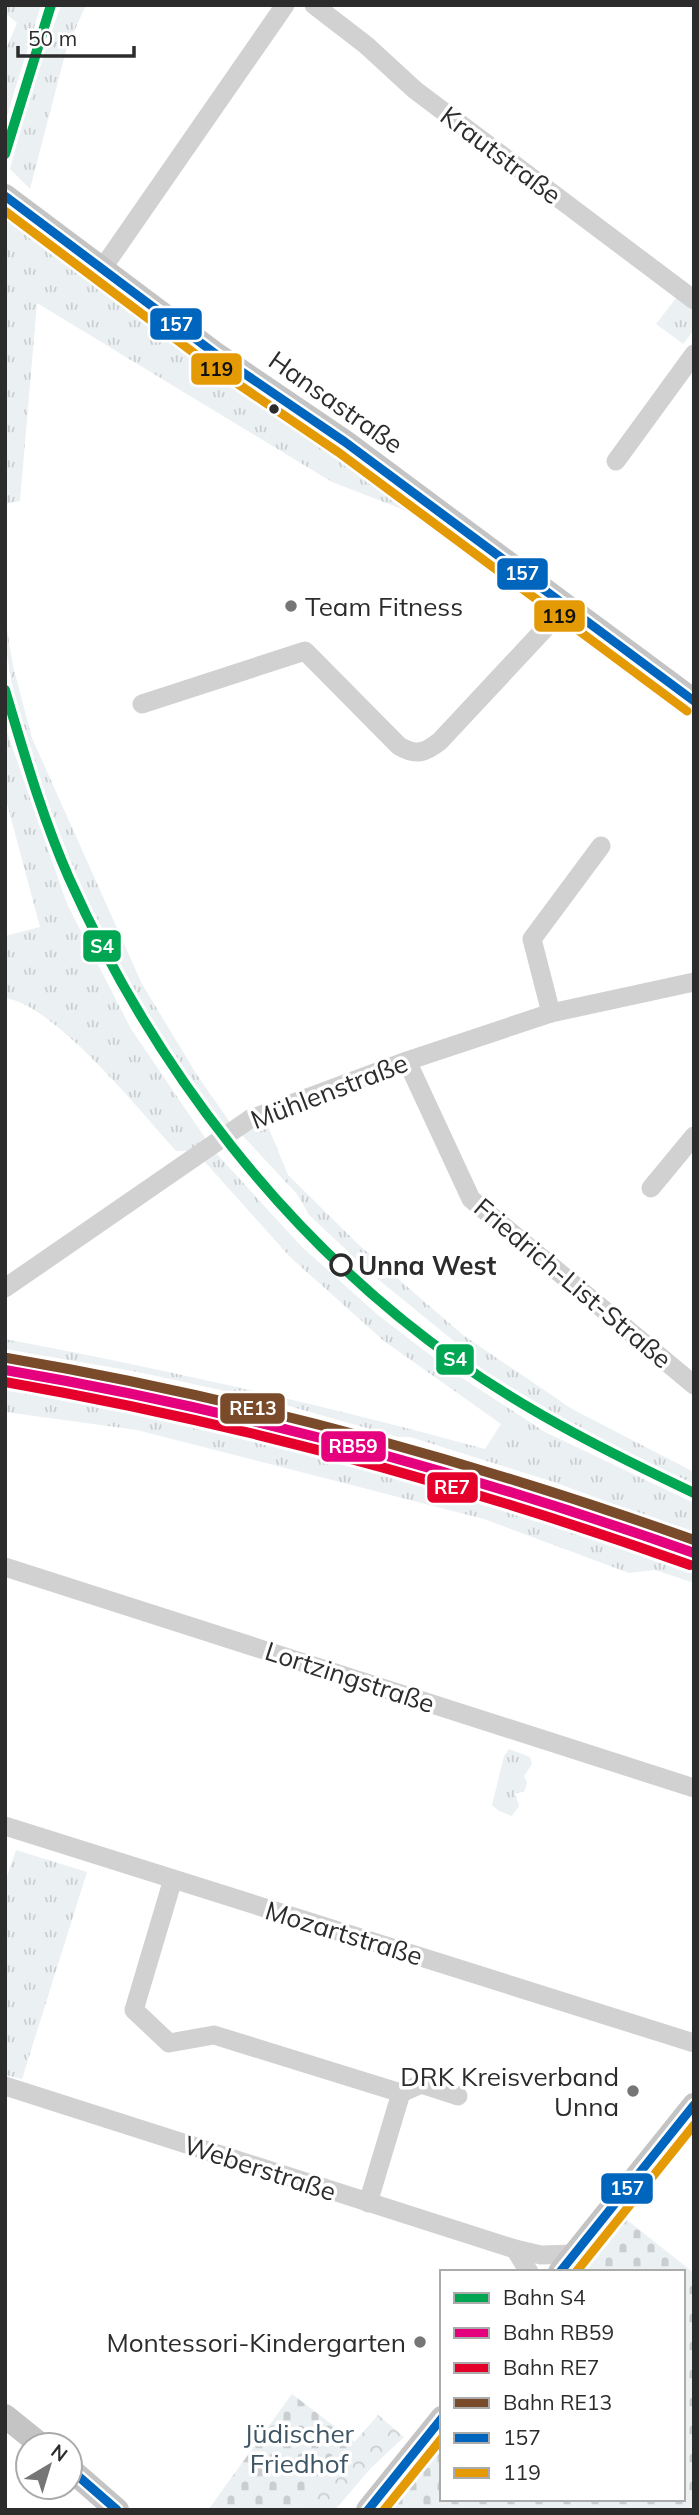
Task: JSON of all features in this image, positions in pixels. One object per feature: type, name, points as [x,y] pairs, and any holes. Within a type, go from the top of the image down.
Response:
[{"type":"main road","name":"Hansastraße","points":[[5,196],[281,401],[345,442],[694,701]]},
{"type":"main road","points":[[567,2263],[694,2105]]},
{"type":"main road","points":[[5,2416],[24,2431]]},
{"type":"main road","points":[[368,2510],[440,2420]]},
{"type":"main road","points":[[84,2481],[117,2510]]},
{"type":"street","points":[[102,269],[285,5]]},
{"type":"street","name":"Krautstraße","points":[[314,5],[366,45],[415,90],[694,300]]},
{"type":"street","points":[[616,461],[694,354]]},
{"type":"street","points":[[142,704],[305,651],[400,746],[417,754],[440,741],[566,606]]},
{"type":"street","points":[[551,1013],[532,939],[601,846]]},
{"type":"street","name":"Mühlenstraße","points":[[5,1288],[250,1119],[270,1110],[551,1013],[694,982]]},
{"type":"street","name":"Friedrich-List-Straße","points":[[407,1061],[471,1199],[694,1385]]},
{"type":"street","points":[[651,1188],[694,1136]]},
{"type":"street","name":"Lortzingstraße","points":[[5,1567],[694,1788]]},
{"type":"street","name":"Mozartstraße","points":[[5,1826],[688,2042],[694,2057]]},
{"type":"street","points":[[173,1879],[134,2010],[169,2043],[214,2035],[401,2093],[421,2084],[458,2096]]},
{"type":"street","name":"Weberstraße","points":[[5,2086],[368,2203],[567,2263]]},
{"type":"street","points":[[368,2203],[401,2093]]},
{"type":"street","points":[[515,2249],[528,2270]]},
{"type":"green space","points":[[7,5],[41,5],[5,122],[5,52],[17,23],[5,13]]},
{"type":"green space","points":[[61,5],[86,5],[67,47],[30,189],[10,169],[31,90]]},
{"type":"green space","points":[[5,216],[407,511],[332,482],[37,303],[20,501],[5,504]]},
{"type":"green space","points":[[677,297],[694,310],[694,330],[683,344],[656,324]]},
{"type":"green space","points":[[5,617],[13,666],[32,738],[142,984],[197,1075],[231,1124],[225,1129],[141,1007],[107,944],[79,882],[46,798],[24,731],[8,664]]},
{"type":"green space","points":[[5,726],[67,904],[131,1029],[208,1142],[196,1151],[176,1151],[120,1087],[72,1039],[48,1019],[25,1005],[5,998],[5,936],[40,927],[5,796]]},
{"type":"green space","points":[[265,1119],[288,1175],[359,1245],[463,1335],[572,1409],[694,1472],[694,1485],[578,1426],[465,1359],[466,1351],[374,1276],[309,1215],[297,1194],[240,1133]]},
{"type":"green space","points":[[215,1152],[301,1246],[378,1315],[450,1370],[545,1432],[694,1503],[694,1534],[554,1482],[410,1437],[398,1437],[275,1402],[138,1372],[5,1349],[5,1339],[126,1363],[306,1403],[485,1449],[501,1424],[384,1341],[291,1258],[204,1161]]},
{"type":"green space","points":[[5,1380],[264,1431],[435,1477],[520,1503],[685,1561],[694,1567],[694,1583],[655,1570],[629,1573],[484,1519],[137,1430],[5,1412]]},
{"type":"green space","points":[[509,1749],[530,1757],[532,1764],[524,1776],[527,1783],[524,1792],[515,1793],[519,1806],[512,1816],[492,1805],[504,1756]]},
{"type":"green space","points":[[16,1850],[87,1872],[22,2079],[5,2075],[5,1882]]},
{"type":"green space","points":[[627,2220],[694,2273],[694,2510],[393,2510],[440,2451],[440,2501],[685,2501],[685,2270],[587,2270]]},
{"type":"green space","name":"Jüdischer Friedhof","points":[[292,2394],[355,2442],[295,2510],[208,2510]]},
{"type":"green space","points":[[378,2415],[404,2437],[371,2468],[335,2510],[295,2510]]},
{"type":"rail line","name":"S4","points":[[5,154],[51,5]]},
{"type":"rail line","name":"S4","points":[[5,690],[50,832],[103,948],[184,1083],[231,1146],[282,1206],[337,1262],[396,1314],[458,1362],[573,1432],[694,1493]]},
{"type":"rail line","name":"RE13","points":[[7,1358],[182,1392],[354,1434],[525,1483],[694,1540]]},
{"type":"rail line","name":"RB59","points":[[5,1370],[180,1404],[353,1446],[524,1496],[694,1553]]},
{"type":"rail line","name":"RE7","points":[[5,1382],[180,1417],[352,1459],[522,1508],[690,1565]]},
{"type":"transit line","name":"157","points":[[5,196],[217,355],[345,442],[694,701]]},
{"type":"transit line","name":"119","points":[[5,211],[210,365],[338,452],[687,711]]},
{"type":"transit line","name":"157","points":[[562,2270],[694,2105]]},
{"type":"transit line","name":"119","points":[[578,2270],[694,2125]]},
{"type":"transit line","name":"157","points":[[368,2510],[440,2420]]},
{"type":"transit line","name":"119","points":[[384,2510],[440,2440]]},
{"type":"transit line","name":"157","points":[[84,2481],[117,2510]]},
{"type":"place","name":"Team Fitness","points":[[291,606]]},
{"type":"place","name":"Unna West","points":[[341,1265]]},
{"type":"place","name":"DRK Kreisverband Unna","points":[[633,2091]]},
{"type":"place","name":"Montessori-Kindergarten","points":[[420,2342]]}]
